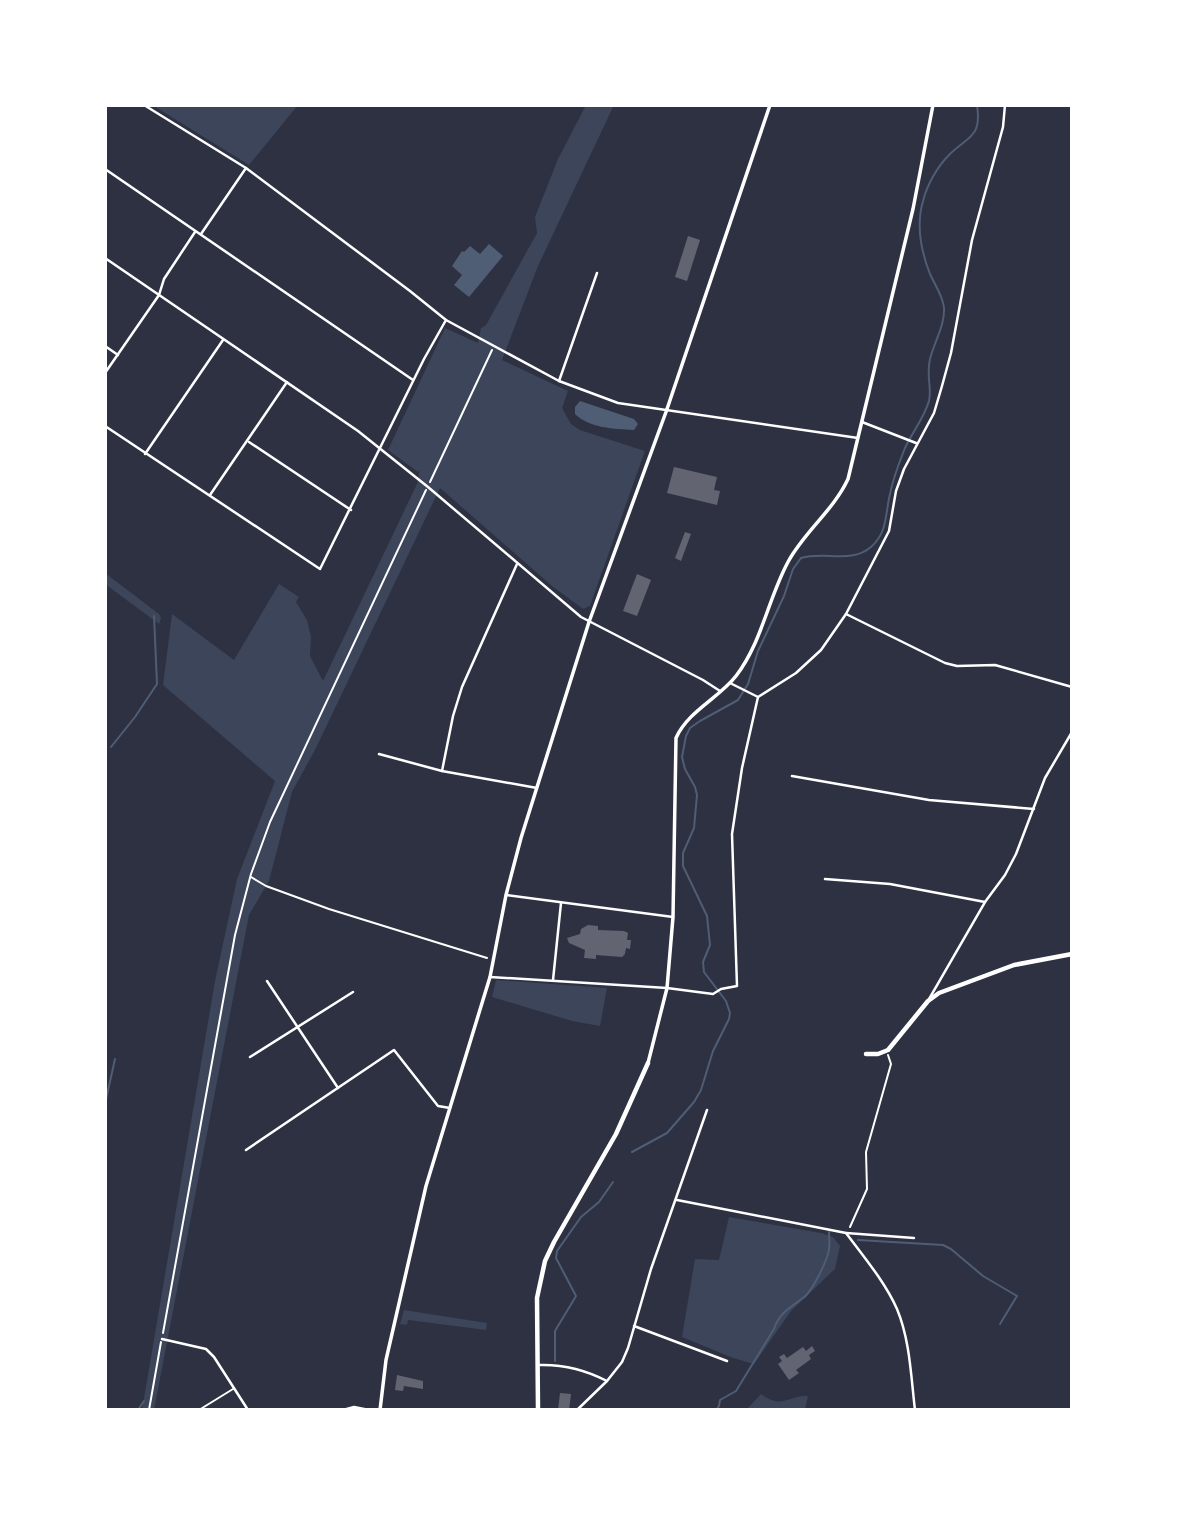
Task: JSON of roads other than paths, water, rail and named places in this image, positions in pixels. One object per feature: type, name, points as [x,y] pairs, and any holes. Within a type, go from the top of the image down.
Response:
[{"type":"main road","points":[[866,1054],[886,1051],[928,1001],[939,993],[1014,965],[1072,954]]},
{"type":"main road","points":[[538,1410],[537,1298],[545,1261],[616,1134],[648,1063]]},
{"type":"street","points":[[144,105],[246,168],[411,290],[446,320],[559,381],[618,403],[858,438]]},
{"type":"street","points":[[380,1410],[386,1360],[426,1186],[490,976],[506,895],[537,788],[589,622],[666,412],[770,105]]},
{"type":"street","points":[[648,1063],[667,988],[673,917],[676,737],[687,721],[730,683],[751,651],[788,563],[842,492],[852,468],[913,209],[933,105]]},
{"type":"street","points":[[490,976],[667,988],[713,994],[721,989],[737,986],[732,834],[742,768],[758,698],[811,662],[846,614],[889,531],[896,491],[915,442],[934,412],[951,353],[972,240],[1003,127],[1005,105]]},
{"type":"street","points":[[201,234],[246,168]]},
{"type":"street","points":[[105,169],[414,380]]},
{"type":"street","points":[[105,373],[159,295],[164,279],[196,231]]},
{"type":"street","points":[[105,258],[380,448],[589,622],[720,691]]},
{"type":"street","points":[[559,381],[597,273]]},
{"type":"street","points":[[105,426],[320,569],[446,320]]},
{"type":"street","points":[[145,454],[223,340]]},
{"type":"street","points":[[105,346],[118,355]]},
{"type":"street","points":[[210,495],[287,382]]},
{"type":"street","points":[[862,422],[915,442]]},
{"type":"street","points":[[248,441],[351,510]]},
{"type":"street","points":[[442,771],[462,687],[517,563]]},
{"type":"street","points":[[846,614],[945,663],[957,666],[995,665],[1072,687]]},
{"type":"street","points":[[730,683],[758,698]]},
{"type":"street","points":[[928,1001],[985,902],[1005,875],[1051,765],[1072,732]]},
{"type":"street","points":[[379,754],[442,771],[537,788]]},
{"type":"street","points":[[792,776],[929,800],[1034,808]]},
{"type":"street","points":[[825,879],[890,884],[985,902]]},
{"type":"street","points":[[506,895],[673,917]]},
{"type":"street","points":[[553,980],[561,903]]},
{"type":"street","points":[[267,981],[338,1088]]},
{"type":"street","points":[[250,1057],[352,992]]},
{"type":"street","points":[[246,1150],[394,1050],[438,1106],[450,1108]]},
{"type":"street","points":[[577,1410],[622,1362],[651,1269],[707,1110]]},
{"type":"street","points":[[677,1200],[846,1233],[914,1238]]},
{"type":"street","points":[[846,1233],[897,1309],[907,1345],[915,1410]]},
{"type":"street","points":[[635,1326],[727,1361]]},
{"type":"street","points":[[162,1339],[206,1349],[248,1410]]},
{"type":"street","points":[[538,1365],[559,1364],[607,1381]]},
{"type":"street","points":[[343,1410],[354,1407],[369,1410]]},
{"type":"lane","points":[[199,1410],[233,1388]]},
{"type":"waterway","points":[[632,1152],[667,1133],[694,1102],[730,1013],[726,1001],[704,972],[703,962],[710,945],[707,916],[683,866],[683,853],[694,828],[697,795],[682,757],[686,736],[690,728],[700,721],[738,700],[748,684],[758,651],[784,596],[793,569],[801,558],[855,555],[871,547],[880,535],[898,465],[929,401],[929,365],[944,315],[942,299],[930,274],[922,247],[921,210],[927,189],[937,171],[975,130],[977,105]]},
{"type":"waterway","points":[[111,747],[157,684],[154,616]]},
{"type":"waterway","points":[[105,1104],[115,1059]]},
{"type":"waterway","points":[[555,1361],[555,1331],[576,1296],[556,1258],[557,1251],[581,1217],[599,1202],[613,1182]]},
{"type":"waterway","points":[[716,1410],[720,1400],[736,1391],[779,1319],[811,1289],[828,1254],[829,1232]]},
{"type":"waterway","points":[[858,1240],[943,1245],[951,1249],[983,1276],[1017,1296],[1000,1324]]},
{"type":"waterway","points":[[138,1410],[144,1401]]}]
